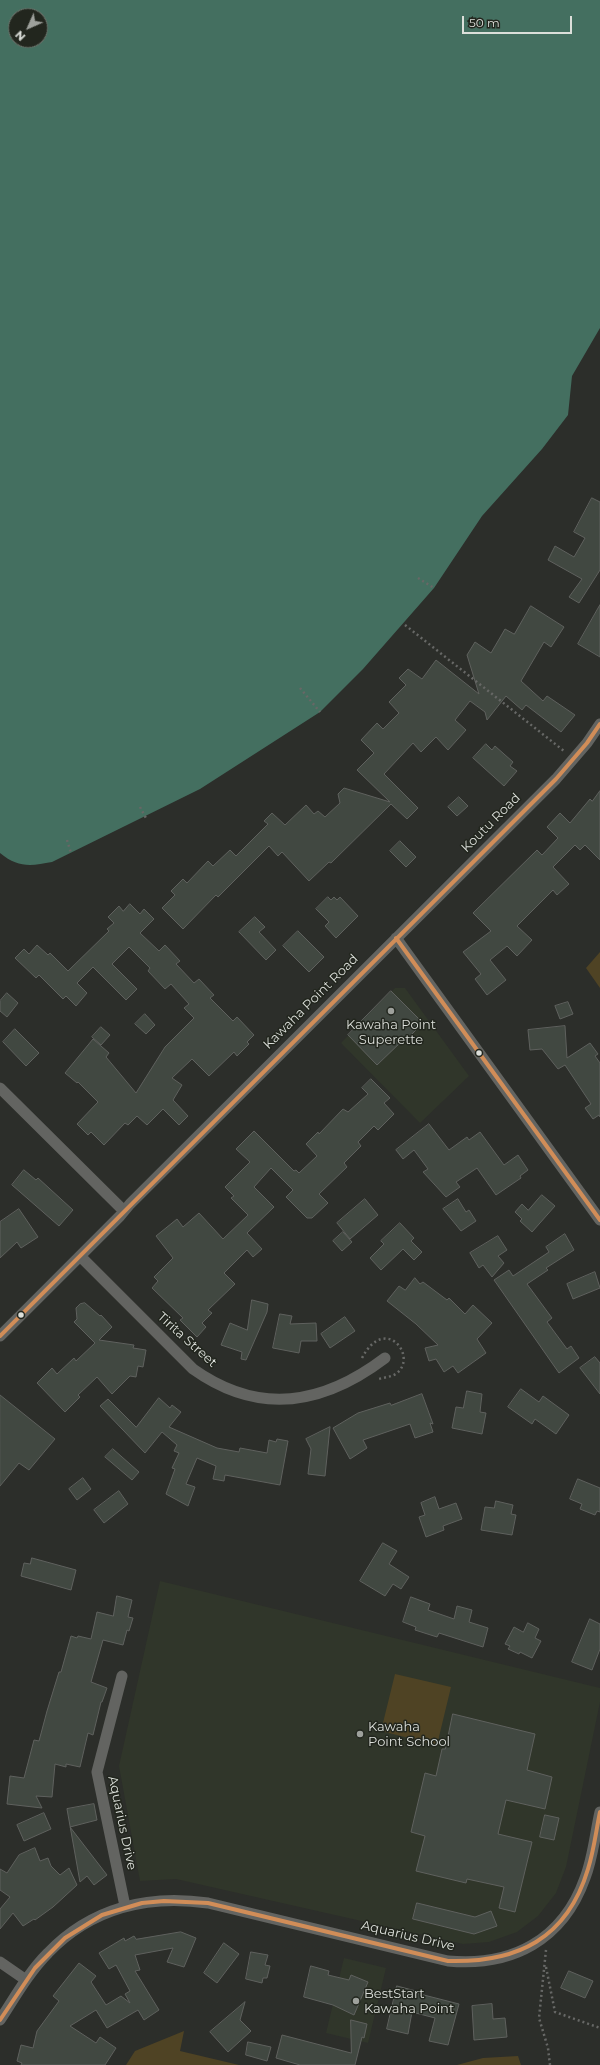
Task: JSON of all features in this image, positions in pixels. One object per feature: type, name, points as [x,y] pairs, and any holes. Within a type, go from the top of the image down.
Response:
[{"type":"street","name":"Koutu Road","points":[[396,938],[556,779],[600,724]]},
{"type":"street","name":"Kawaha Point Road","points":[[0,1336],[396,938]]},
{"type":"street","points":[[396,938],[600,1220]]},
{"type":"street","points":[[0,1088],[124,1211]]},
{"type":"street","name":"Tirita Street","points":[[80,1256],[193,1368],[224,1387],[240,1393],[273,1399],[306,1397],[332,1390],[347,1383],[385,1358]]},
{"type":"street","name":"Aquarius Drive","points":[[122,1676],[97,1772],[125,1906]]},
{"type":"street","name":"Aquarius Drive","points":[[0,2020],[26,1980],[48,1953],[68,1935],[86,1923],[125,1906],[165,1900],[185,1900],[208,1903],[426,1956],[467,1963],[487,1962],[504,1958],[534,1945],[547,1935],[567,1914],[577,1898],[586,1877],[600,1812]]},
{"type":"street","points":[[0,1962],[26,1980]]},
{"type":"path","points":[[418,578],[434,588]]},
{"type":"path","points":[[405,625],[574,758]]},
{"type":"path","points":[[300,688],[320,712]]},
{"type":"path","points":[[140,807],[146,818]]},
{"type":"path","points":[[67,840],[71,853]]},
{"type":"path","points":[[360,1362],[371,1344],[376,1340],[388,1339],[400,1346],[403,1359],[398,1372],[393,1376],[376,1380]]},
{"type":"path","points":[[547,1935],[539,2018],[548,2048],[550,2065]]},
{"type":"path","points":[[545,1965],[555,2012],[600,2028]]},
{"type":"shaded area","points":[[0,0],[600,0],[600,328],[572,376],[568,415],[542,449],[482,516],[434,588],[363,669],[320,712],[200,789],[52,862],[25,865],[7,858],[0,853]]},
{"type":"shaded area","points":[[600,952],[600,988],[586,968]]},
{"type":"shaded area","points":[[395,988],[405,988],[469,1076],[420,1123],[341,1043]]},
{"type":"shaded area","name":"Kawaha Point School","points":[[160,1581],[600,1688],[600,1702],[566,1867],[556,1893],[538,1916],[517,1932],[489,1942],[463,1944],[176,1879],[140,1881],[119,1766]]},
{"type":"shaded area","points":[[395,1674],[451,1687],[437,1745],[381,1731]]},
{"type":"shaded area","name":"BestStart Kawaha Point","points":[[344,1958],[386,1968],[368,2043],[326,2033]]},
{"type":"shaded area","points":[[184,2031],[180,2051],[239,2065],[126,2065],[135,2051]]},
{"type":"shaded area","points":[[518,2056],[521,2065],[457,2065],[483,2058]]},
{"type":"building","points":[[592,498],[600,502],[600,570],[579,603],[569,597],[582,579],[548,560],[555,546],[574,557],[585,538],[574,532]]},
{"type":"building","points":[[600,605],[600,657],[578,644]]},
{"type":"building","points":[[531,606],[564,627],[551,647],[544,642],[521,681],[543,701],[547,696],[575,715],[561,732],[526,705],[522,710],[506,696],[487,720],[485,712],[470,701],[455,720],[466,730],[448,750],[436,737],[421,752],[413,743],[384,774],[418,808],[407,819],[391,804],[331,863],[329,862],[309,881],[282,852],[278,856],[269,846],[218,897],[216,895],[183,929],[162,908],[175,895],[171,891],[183,879],[187,883],[208,861],[213,866],[230,850],[236,856],[268,824],[264,821],[272,813],[285,825],[306,805],[314,814],[318,811],[325,817],[340,803],[338,794],[344,788],[390,802],[357,770],[374,753],[361,740],[377,723],[383,729],[399,713],[389,702],[406,685],[399,678],[408,669],[422,679],[436,660],[479,694],[467,655],[475,642],[491,653],[505,629],[514,634]]},
{"type":"building","points":[[486,744],[492,750],[495,746],[513,762],[510,766],[517,771],[504,786],[473,758]]},
{"type":"building","points":[[600,791],[600,860],[585,845],[580,850],[575,845],[553,867],[569,884],[557,895],[553,890],[517,926],[532,940],[517,956],[507,946],[490,960],[506,980],[487,995],[475,979],[481,974],[463,952],[491,931],[473,913],[537,850],[542,855],[558,838],[547,827],[560,813],[570,823],[590,799],[592,801]]},
{"type":"building","points":[[459,797],[468,806],[457,816],[448,807]]},
{"type":"building","points":[[400,841],[416,857],[406,867],[390,851]]},
{"type":"building","points":[[328,897],[331,900],[334,897],[337,900],[340,897],[358,916],[336,938],[325,926],[329,922],[316,909]]},
{"type":"building","points":[[130,904],[140,914],[144,909],[154,919],[140,933],[159,951],[165,945],[180,961],[176,964],[194,983],[199,979],[214,995],[210,998],[233,1021],[237,1017],[254,1035],[247,1042],[249,1044],[237,1056],[234,1052],[209,1076],[192,1059],[172,1078],[182,1085],[173,1100],[188,1116],[179,1125],[163,1109],[147,1125],[137,1116],[128,1125],[125,1123],[104,1145],[91,1132],[88,1135],[77,1124],[98,1102],[78,1082],[77,1083],[65,1073],[93,1039],[109,1053],[106,1057],[136,1093],[165,1047],[194,1018],[184,1008],[189,1004],[171,984],[165,989],[148,971],[150,968],[129,947],[112,964],[137,989],[126,1000],[93,967],[77,983],[87,993],[76,1006],[66,996],[63,999],[39,975],[36,978],[15,958],[24,949],[29,954],[37,945],[48,955],[50,953],[68,971],[109,931],[107,929],[114,923],[108,917],[119,906],[123,911]]},
{"type":"building","points":[[255,917],[265,927],[259,932],[276,950],[266,960],[239,932]]},
{"type":"building","points":[[298,931],[324,957],[309,972],[283,946]]},
{"type":"building","points":[[391,991],[423,1023],[403,1043],[402,1041],[377,1065],[348,1035]]},
{"type":"building","points":[[7,993],[18,1003],[7,1017],[0,1011],[0,1001]]},
{"type":"building","points":[[568,1002],[573,1014],[560,1019],[555,1006]]},
{"type":"building","points":[[145,1014],[155,1025],[146,1034],[135,1024]]},
{"type":"building","points":[[565,1026],[567,1058],[590,1043],[598,1054],[595,1056],[600,1063],[600,1117],[599,1115],[593,1119],[585,1108],[591,1104],[565,1065],[558,1069],[542,1049],[530,1050],[528,1030]]},
{"type":"building","points":[[101,1027],[110,1035],[101,1045],[92,1037]]},
{"type":"building","points":[[15,1029],[39,1053],[26,1066],[3,1042]]},
{"type":"building","points":[[371,1079],[390,1098],[384,1103],[394,1114],[378,1130],[374,1126],[358,1142],[361,1146],[344,1163],[347,1167],[319,1194],[328,1203],[312,1218],[307,1218],[286,1197],[293,1190],[271,1168],[254,1187],[274,1207],[247,1233],[262,1249],[253,1257],[247,1250],[224,1273],[235,1284],[208,1310],[212,1313],[202,1323],[206,1327],[197,1337],[180,1320],[183,1318],[152,1288],[158,1281],[154,1277],[173,1258],[156,1236],[177,1219],[183,1227],[199,1213],[223,1239],[248,1215],[231,1198],[234,1196],[225,1187],[250,1162],[236,1149],[254,1131],[294,1171],[296,1170],[299,1173],[317,1156],[306,1144],[318,1132],[319,1134],[343,1109],[348,1112],[368,1094],[362,1088]]},
{"type":"building","points":[[429,1124],[449,1150],[467,1137],[469,1140],[480,1132],[504,1165],[518,1155],[528,1170],[520,1176],[521,1178],[496,1195],[477,1168],[456,1182],[460,1187],[446,1197],[423,1172],[428,1169],[414,1150],[403,1159],[396,1150]]},
{"type":"building","points":[[24,1170],[36,1180],[38,1178],[73,1210],[59,1226],[12,1185]]},
{"type":"building","points":[[542,1195],[555,1206],[532,1232],[520,1221],[522,1219],[515,1212],[522,1204],[528,1210]]},
{"type":"building","points":[[365,1199],[378,1215],[350,1239],[337,1223]]},
{"type":"building","points":[[458,1199],[466,1212],[469,1210],[476,1221],[461,1231],[443,1209]]},
{"type":"building","points":[[19,1209],[38,1237],[21,1248],[17,1242],[0,1258],[0,1222]]},
{"type":"building","points":[[400,1223],[414,1238],[411,1241],[422,1252],[414,1260],[403,1249],[381,1270],[370,1258],[384,1244],[381,1241]]},
{"type":"building","points":[[343,1232],[352,1242],[342,1251],[333,1241]]},
{"type":"building","points":[[565,1234],[574,1250],[546,1268],[548,1270],[527,1284],[552,1318],[547,1322],[567,1349],[571,1346],[579,1358],[559,1373],[494,1280],[509,1270],[513,1276],[549,1252],[546,1247]]},
{"type":"building","points":[[498,1236],[507,1250],[498,1256],[504,1263],[492,1277],[483,1265],[479,1268],[470,1253]]},
{"type":"building","points":[[595,1272],[600,1288],[573,1299],[567,1284]]},
{"type":"building","points":[[415,1278],[420,1284],[423,1282],[447,1300],[449,1298],[465,1314],[473,1305],[492,1323],[477,1339],[486,1353],[458,1373],[453,1366],[444,1372],[436,1359],[429,1361],[425,1348],[438,1345],[416,1324],[387,1301],[399,1286],[405,1290]]},
{"type":"building","points":[[252,1300],[268,1304],[267,1312],[246,1360],[241,1359],[242,1352],[221,1345],[230,1323],[247,1330]]},
{"type":"building","points":[[85,1303],[100,1316],[101,1315],[112,1327],[99,1340],[134,1345],[133,1348],[146,1350],[143,1367],[138,1366],[136,1377],[130,1376],[112,1394],[97,1377],[78,1395],[80,1397],[65,1412],[37,1383],[52,1368],[57,1374],[74,1358],[76,1361],[95,1343],[74,1322],[77,1319],[76,1308],[80,1304]]},
{"type":"building","points":[[280,1314],[292,1316],[290,1324],[316,1323],[317,1341],[301,1341],[299,1353],[273,1348]]},
{"type":"building","points":[[345,1317],[355,1331],[330,1348],[321,1334]]},
{"type":"building","points":[[595,1357],[600,1363],[600,1394],[580,1368]]},
{"type":"building","points":[[521,1389],[539,1402],[543,1396],[569,1415],[556,1434],[535,1419],[532,1424],[508,1407]]},
{"type":"building","points":[[467,1391],[482,1394],[480,1412],[486,1413],[482,1434],[452,1428],[456,1407],[463,1408]]},
{"type":"building","points":[[422,1394],[433,1424],[430,1423],[433,1432],[415,1438],[410,1424],[363,1440],[367,1448],[350,1459],[333,1428],[358,1413],[390,1403],[391,1405]]},
{"type":"building","points":[[0,1395],[55,1439],[29,1470],[19,1463],[0,1486]]},
{"type":"building","points":[[159,1398],[170,1408],[172,1405],[181,1412],[169,1427],[217,1448],[239,1452],[240,1448],[267,1453],[269,1440],[276,1442],[277,1439],[288,1441],[280,1485],[225,1475],[224,1481],[213,1479],[216,1466],[197,1458],[186,1484],[195,1487],[188,1506],[166,1494],[175,1469],[172,1468],[179,1453],[174,1451],[177,1445],[162,1432],[145,1453],[100,1406],[108,1399],[136,1427]]},
{"type":"building","points":[[330,1427],[325,1476],[308,1474],[311,1449],[306,1439]]},
{"type":"building","points":[[113,1449],[139,1472],[132,1480],[105,1457]]},
{"type":"building","points":[[83,1478],[91,1489],[77,1500],[69,1489]]},
{"type":"building","points":[[578,1479],[600,1488],[600,1512],[597,1511],[595,1515],[580,1509],[582,1504],[570,1499]]},
{"type":"building","points":[[119,1491],[128,1504],[104,1523],[94,1510]]},
{"type":"building","points":[[435,1497],[439,1509],[456,1503],[462,1519],[443,1526],[444,1530],[426,1537],[419,1517],[425,1515],[421,1503]]},
{"type":"building","points":[[496,1501],[513,1505],[511,1514],[516,1515],[512,1535],[481,1530],[485,1507],[494,1508]]},
{"type":"building","points":[[383,1543],[397,1551],[389,1564],[409,1577],[401,1589],[393,1584],[385,1596],[360,1581]]},
{"type":"building","points":[[32,1558],[76,1570],[71,1590],[21,1576],[24,1563],[30,1564]]},
{"type":"building","points":[[117,1596],[132,1600],[128,1617],[133,1618],[129,1631],[127,1630],[123,1645],[103,1640],[91,1682],[107,1688],[101,1702],[93,1735],[88,1733],[80,1767],[66,1764],[66,1767],[55,1764],[52,1797],[36,1796],[42,1808],[7,1804],[10,1776],[24,1778],[34,1740],[39,1741],[71,1636],[91,1639],[97,1612],[113,1616]]},
{"type":"building","points":[[411,1597],[430,1604],[428,1610],[454,1619],[457,1606],[472,1610],[469,1622],[488,1628],[483,1647],[439,1633],[437,1637],[415,1630],[416,1627],[403,1622]]},
{"type":"building","points":[[590,1619],[600,1624],[600,1649],[592,1670],[572,1662]]},
{"type":"building","points":[[528,1623],[539,1629],[535,1638],[541,1641],[532,1658],[520,1652],[519,1654],[508,1649],[510,1646],[505,1644],[514,1627],[523,1632]]},
{"type":"building","points":[[453,1714],[535,1734],[527,1770],[552,1777],[545,1809],[506,1800],[498,1834],[532,1842],[515,1912],[499,1908],[504,1887],[467,1879],[466,1883],[416,1871],[425,1836],[411,1832],[425,1773],[436,1776],[442,1749],[445,1749]]},
{"type":"building","points":[[94,1804],[97,1820],[70,1827],[67,1809]]},
{"type":"building","points":[[44,1813],[51,1829],[24,1841],[17,1825]]},
{"type":"building","points":[[545,1815],[559,1818],[554,1840],[540,1837]]},
{"type":"building","points":[[70,1827],[107,1875],[94,1885],[87,1876],[80,1882]]},
{"type":"building","points":[[35,1848],[40,1861],[48,1858],[51,1866],[60,1875],[69,1868],[77,1885],[53,1907],[35,1920],[34,1919],[23,1926],[13,1913],[0,1929],[0,1909],[10,1897],[0,1890],[0,1869],[7,1873],[19,1855]]},
{"type":"building","points":[[417,1903],[475,1917],[491,1911],[497,1926],[474,1934],[413,1919]]},
{"type":"building","points":[[181,1932],[196,1938],[184,1967],[167,1962],[173,1948],[135,1955],[140,1970],[135,1971],[159,2010],[144,2020],[138,2010],[107,2028],[96,2010],[70,2026],[96,2043],[100,2037],[116,2048],[105,2065],[21,2065],[22,2063],[17,2061],[21,2045],[33,2048],[37,2031],[59,2001],[53,1996],[79,1963],[96,1976],[91,1982],[106,2005],[121,1996],[130,2003],[125,1994],[130,1991],[116,1965],[109,1969],[99,1953],[124,1938],[125,1941],[134,1936],[136,1939]]},
{"type":"building","points":[[224,1943],[239,1954],[217,1983],[204,1973]]},
{"type":"building","points":[[251,1952],[268,1955],[265,1965],[270,1966],[267,1978],[263,1978],[262,1983],[246,1979]]},
{"type":"building","points":[[311,1966],[329,1971],[328,1975],[349,1980],[351,1975],[368,1982],[354,2015],[333,2005],[304,1997]]},
{"type":"building","points":[[569,1971],[593,1981],[585,1998],[561,1988]]},
{"type":"building","points":[[397,1986],[416,1991],[416,1993],[459,2004],[448,2045],[429,2041],[435,2018],[412,2012],[408,2034],[387,2029]]},
{"type":"building","points":[[245,2002],[240,2020],[251,2031],[228,2052],[210,2032]]},
{"type":"building","points":[[492,2004],[493,2019],[505,2018],[507,2037],[474,2040],[472,2006]]},
{"type":"building","points":[[351,2020],[367,2024],[355,2065],[300,2065],[276,2058],[282,2035],[351,2053]]},
{"type":"building","points":[[248,2042],[271,2047],[267,2061],[246,2055]]},
{"type":"transit line","points":[[0,1336],[556,779],[587,743],[600,724]]},
{"type":"transit line","points":[[396,938],[600,1220]]},
{"type":"transit line","points":[[0,2020],[35,1968],[65,1938],[102,1915],[142,1903],[164,1901],[208,1903],[448,1961],[496,1957],[517,1951],[536,1942],[553,1929],[567,1913],[579,1893],[588,1869],[600,1812]]},
{"type":"place","name":"Kawaha Point Superette","points":[[391,1011]]},
{"type":"place","name":"Kawaha Point School","points":[[360,1734]]},
{"type":"place","name":"BestStart Kawaha Point","points":[[356,2001]]}]
